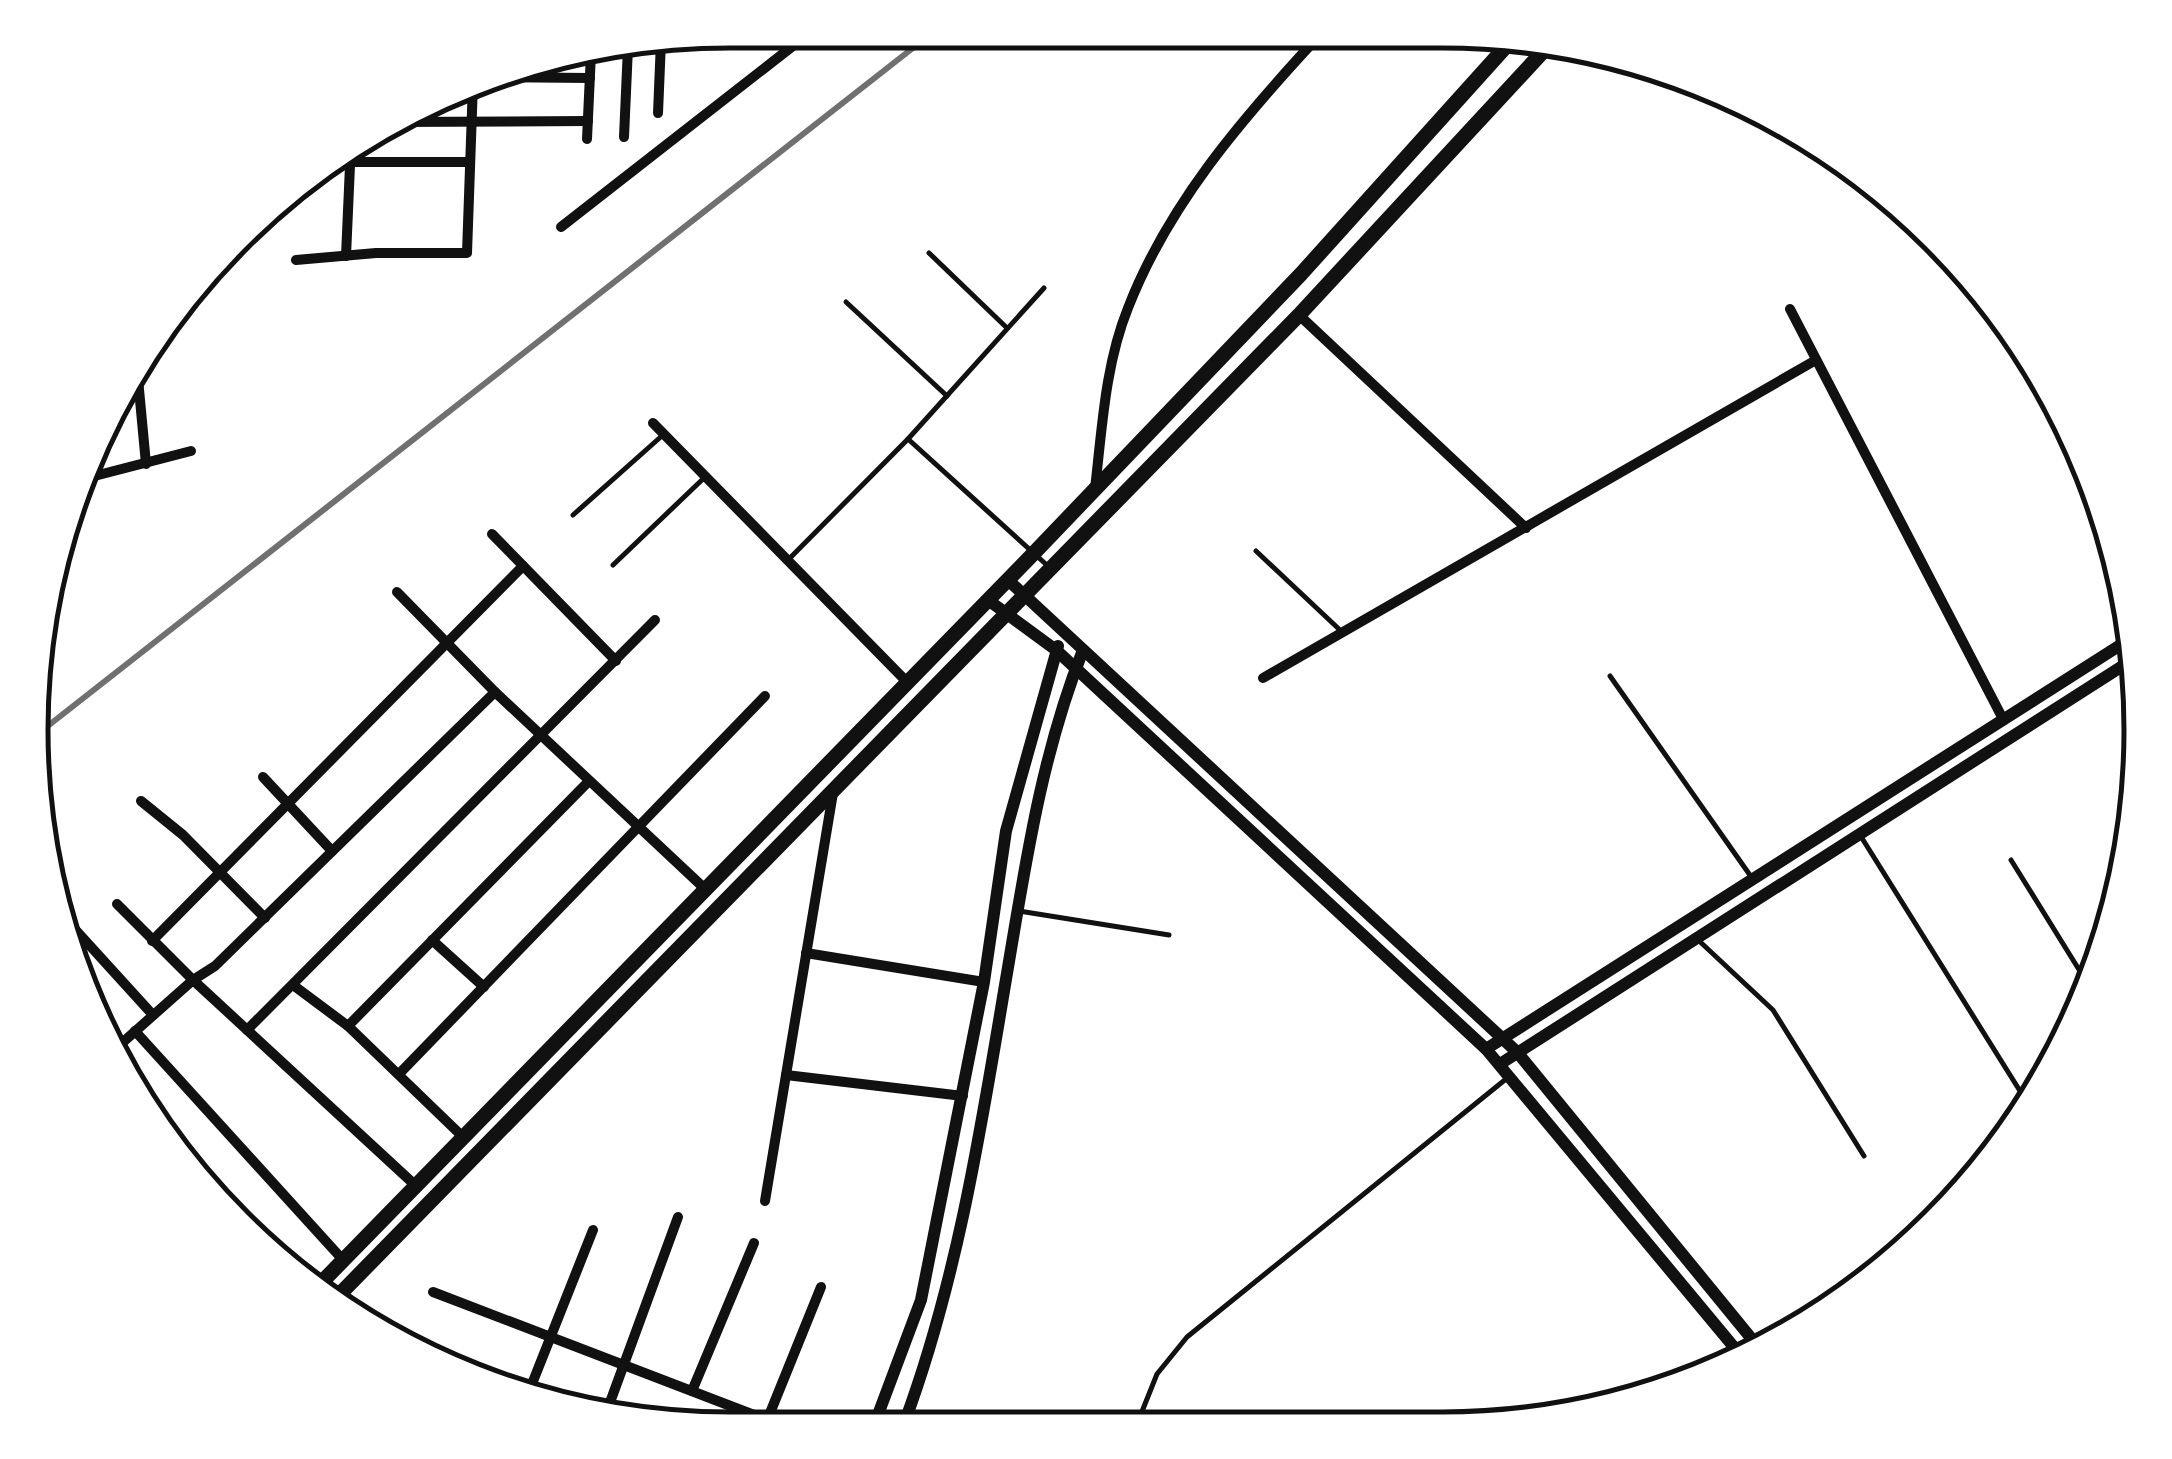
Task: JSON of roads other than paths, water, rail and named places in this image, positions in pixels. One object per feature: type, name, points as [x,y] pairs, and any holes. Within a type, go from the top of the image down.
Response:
[{"type":"main road","points":[[325,1279],[1034,553],[1301,274],[1502,50]]},
{"type":"main road","points":[[342,1291],[1299,314],[1541,55]]},
{"type":"street","points":[[561,227],[790,48]]},
{"type":"street","points":[[1094,490],[1107,384],[1127,310],[1171,217],[1258,102],[1308,48]]},
{"type":"street","points":[[658,112],[661,51]]},
{"type":"street","points":[[624,137],[628,55]]},
{"type":"street","points":[[587,139],[591,62]]},
{"type":"street","points":[[532,77],[590,78]]},
{"type":"street","points":[[296,260],[467,254],[473,98]]},
{"type":"street","points":[[420,122],[588,121]]},
{"type":"street","points":[[351,162],[470,162]]},
{"type":"street","points":[[346,256],[350,163]]},
{"type":"street","points":[[1790,309],[2003,719]]},
{"type":"street","points":[[1299,314],[1526,528]]},
{"type":"street","points":[[1263,678],[1816,360]]},
{"type":"street","points":[[140,387],[146,464]]},
{"type":"street","points":[[653,424],[907,682]]},
{"type":"street","points":[[97,476],[191,451]]},
{"type":"street","points":[[492,534],[616,660]]},
{"type":"street","points":[[152,941],[223,874],[523,566]]},
{"type":"street","points":[[1008,580],[1518,1052],[1751,1338]]},
{"type":"street","points":[[397,592],[495,692],[703,888]]},
{"type":"street","points":[[988,600],[1056,650],[1486,1049],[1733,1346]]},
{"type":"street","points":[[247,1030],[655,620]]},
{"type":"street","points":[[879,1412],[921,1300],[984,982],[1012,804],[1064,633]]},
{"type":"street","points":[[1486,1049],[2119,646]]},
{"type":"street","points":[[906,1412],[948,1278],[983,1111],[1036,798],[1083,650]]},
{"type":"street","points":[[1500,1064],[1694,936],[2121,667]]},
{"type":"street","points":[[124,1042],[193,980],[215,966],[495,692]]},
{"type":"street","points":[[399,1074],[766,696]]},
{"type":"street","points":[[263,776],[332,852]]},
{"type":"street","points":[[348,1026],[589,781]]},
{"type":"street","points":[[765,1201],[834,792]]},
{"type":"street","points":[[141,801],[223,874],[264,918]]},
{"type":"street","points":[[117,904],[193,980],[415,1185]]},
{"type":"street","points":[[79,933],[154,1015]]},
{"type":"street","points":[[432,940],[484,987]]},
{"type":"street","points":[[806,953],[984,982]]},
{"type":"street","points":[[294,985],[348,1026],[464,1138]]},
{"type":"street","points":[[135,1032],[344,1260]]},
{"type":"street","points":[[786,1076],[962,1096]]},
{"type":"street","points":[[610,1400],[678,1217]]},
{"type":"street","points":[[533,1382],[593,1230]]},
{"type":"street","points":[[692,1390],[754,1243]]},
{"type":"street","points":[[768,1412],[820,1287]]},
{"type":"street","points":[[434,1292],[749,1412]]},
{"type":"lane","points":[[929,253],[1008,328]]},
{"type":"lane","points":[[788,560],[908,439],[1044,288]]},
{"type":"lane","points":[[846,302],[946,396]]},
{"type":"lane","points":[[573,515],[664,434]]},
{"type":"lane","points":[[908,439],[1050,567]]},
{"type":"lane","points":[[613,565],[706,477]]},
{"type":"lane","points":[[1256,551],[1343,633]]},
{"type":"lane","points":[[1610,676],[1752,878]]},
{"type":"lane","points":[[1858,833],[2020,1091]]},
{"type":"lane","points":[[2011,860],[2080,970]]},
{"type":"lane","points":[[1016,910],[1169,935]]},
{"type":"lane","points":[[1694,936],[1773,1010],[1864,1156]]},
{"type":"lane","points":[[1142,1412],[1157,1374],[1187,1337],[1510,1075]]},
{"type":"railway","points":[[48,726],[913,48]]}]
